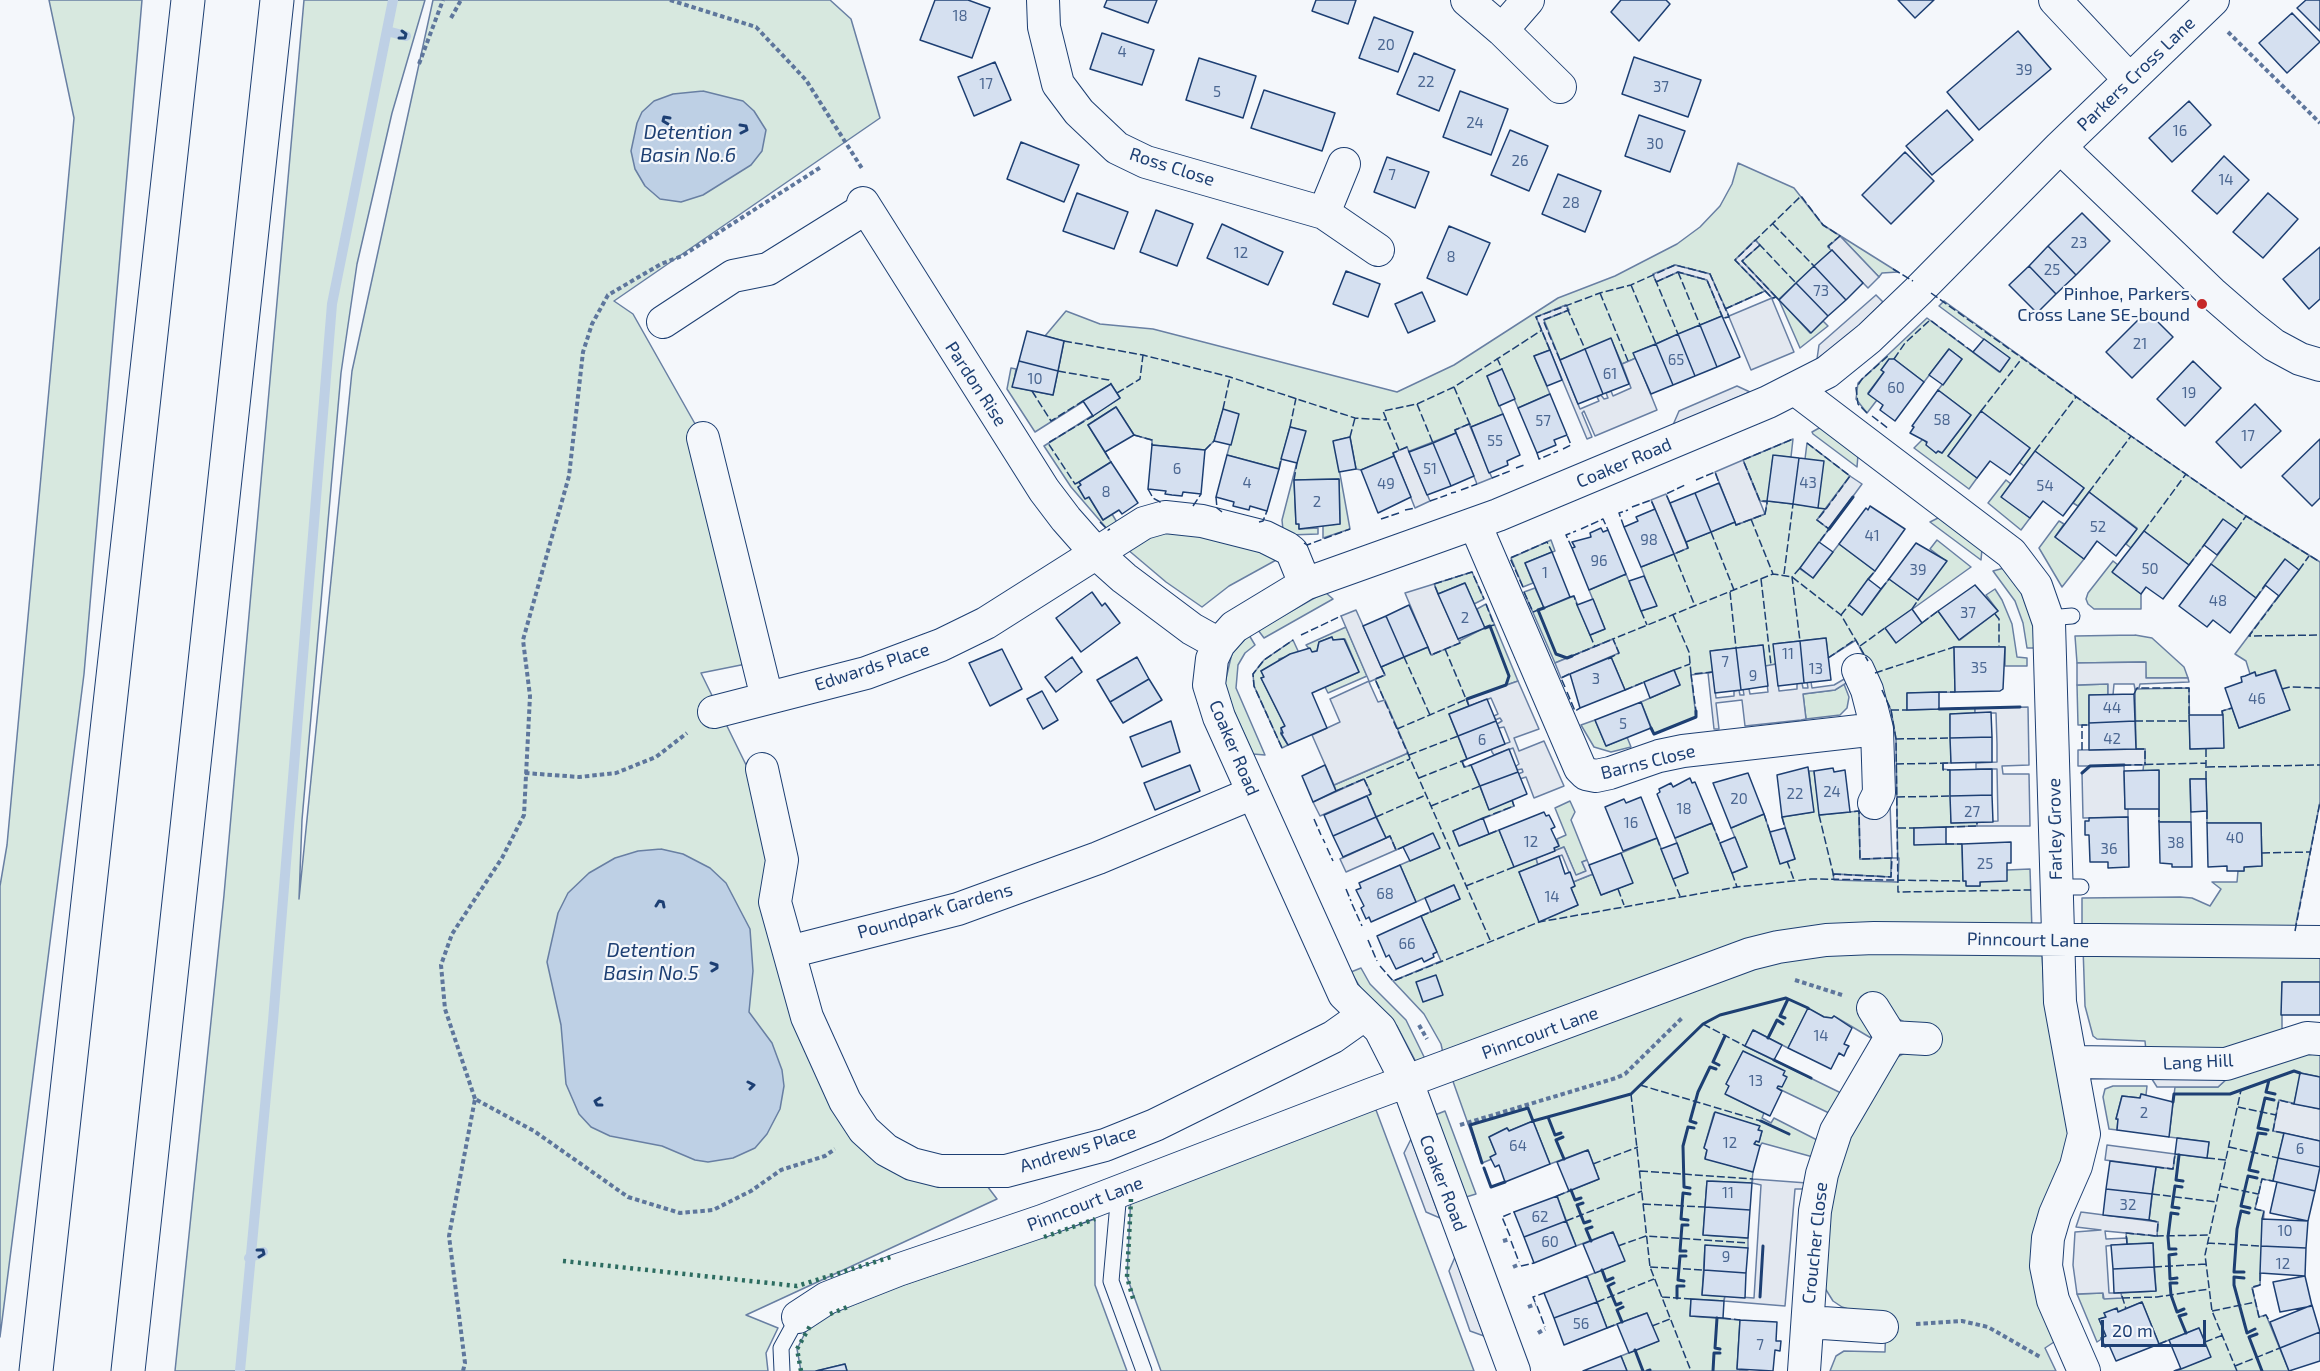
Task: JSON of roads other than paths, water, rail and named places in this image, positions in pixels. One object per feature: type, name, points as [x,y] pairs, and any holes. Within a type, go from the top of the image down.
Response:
[{"type":"highway","points":[[36,1371],[188,0]]},
{"type":"highway","points":[[128,1371],[277,0]]},
{"type":"street","name":"Ross Close","points":[[1043,0],[1044,27],[1058,84],[1079,111],[1117,148],[1146,162],[1324,213],[1378,250]]},
{"type":"street","points":[[1467,0],[1502,30],[1560,87]]},
{"type":"street","points":[[1502,30],[1528,0]]},
{"type":"street","points":[[2055,0],[2129,80]]},
{"type":"street","name":"Parkers Cross Lane","points":[[1918,291],[2060,147],[2209,4]]},
{"type":"street","points":[[2060,147],[2212,293],[2250,326],[2274,345],[2300,359],[2320,365]]},
{"type":"street","points":[[1324,213],[1344,164]]},
{"type":"street","name":"Pardon Rise","points":[[663,322],[733,276],[768,269],[864,206],[1044,490],[1096,553],[1153,602],[1219,644]]},
{"type":"street","name":"Coaker Road","points":[[1514,1371],[1407,1082],[1380,1029],[1344,994],[1212,699],[1210,669],[1219,644],[1234,627],[1305,584],[1475,524],[1633,460],[1795,389],[1841,362],[1918,291]]},
{"type":"street","name":"Farley Grove","points":[[1795,389],[2011,553],[2060,617],[2052,663],[2069,887],[2058,940],[2060,1002],[2084,1124],[2083,1143],[2076,1166],[2055,1214],[2048,1238],[2046,1266],[2053,1300],[2084,1371]]},
{"type":"street","points":[[703,438],[767,698]]},
{"type":"street","points":[[1096,553],[1154,519],[1188,518],[1265,537],[1287,548],[1292,552],[1305,584]]},
{"type":"street","name":"Barns Close","points":[[1475,524],[1580,768],[1586,774],[1596,776],[1610,774],[1659,756],[1683,751],[1877,729]]},
{"type":"street","name":"Edwards Place","points":[[714,712],[866,673],[941,645],[986,623],[1096,553]]},
{"type":"street","points":[[1858,670],[1877,729],[1879,793],[1875,803]]},
{"type":"street","points":[[762,769],[782,860],[775,902],[789,952]]},
{"type":"street","name":"Poundpark Gardens","points":[[789,952],[958,909],[1098,858],[1253,793]]},
{"type":"street","name":"Pinncourt Lane","points":[[798,1317],[827,1298],[878,1278],[1119,1192],[1750,954],[1778,947],[1826,940],[1874,938],[2320,942]]},
{"type":"street","name":"Andrews Place","points":[[789,952],[807,1017],[845,1101],[864,1130],[886,1150],[924,1168],[960,1172],[1006,1171],[1072,1155],[1155,1125],[1333,1037],[1364,1015]]},
{"type":"street","points":[[1874,1008],[1891,1038],[1926,1039]]},
{"type":"street","name":"Croucher Close","points":[[1804,1371],[1815,1210],[1827,1156],[1842,1120],[1891,1038]]},
{"type":"street","name":"Lang Hill","points":[[2072,1062],[2226,1064],[2307,1038],[2320,1040]]},
{"type":"street","name":"Croucher Close","points":[[1808,1322],[1882,1327]]},
{"type":"lane","points":[[1119,1192],[1111,1281],[1144,1371]]},
{"type":"lane","points":[[782,1371],[781,1348],[798,1317]]},
{"type":"water","name":"Detention Basin No.6","points":[[703,91],[743,101],[754,111],[766,130],[762,151],[751,165],[703,195],[681,202],[660,199],[645,186],[635,169],[631,151],[637,123],[642,112],[654,101],[673,94]]},
{"type":"water","name":"Detention Basin No.5","points":[[661,849],[683,854],[710,868],[726,883],[750,929],[753,971],[749,1012],[772,1043],[782,1070],[784,1086],[780,1109],[767,1134],[755,1148],[733,1158],[708,1162],[695,1160],[662,1146],[610,1136],[591,1127],[579,1114],[566,1084],[561,1025],[547,962],[558,913],[568,893],[589,873],[615,858],[638,851]]},
{"type":"waterway","points":[[240,1371],[273,1021],[332,304],[393,0]]},
{"type":"waterway","points":[[387,31],[406,36]]},
{"type":"waterway","points":[[249,1258],[263,1252]]},
{"type":"place","name":"Pinhoe, Parkers Cross Lane SE-bound","points":[[2202,304]]}]
